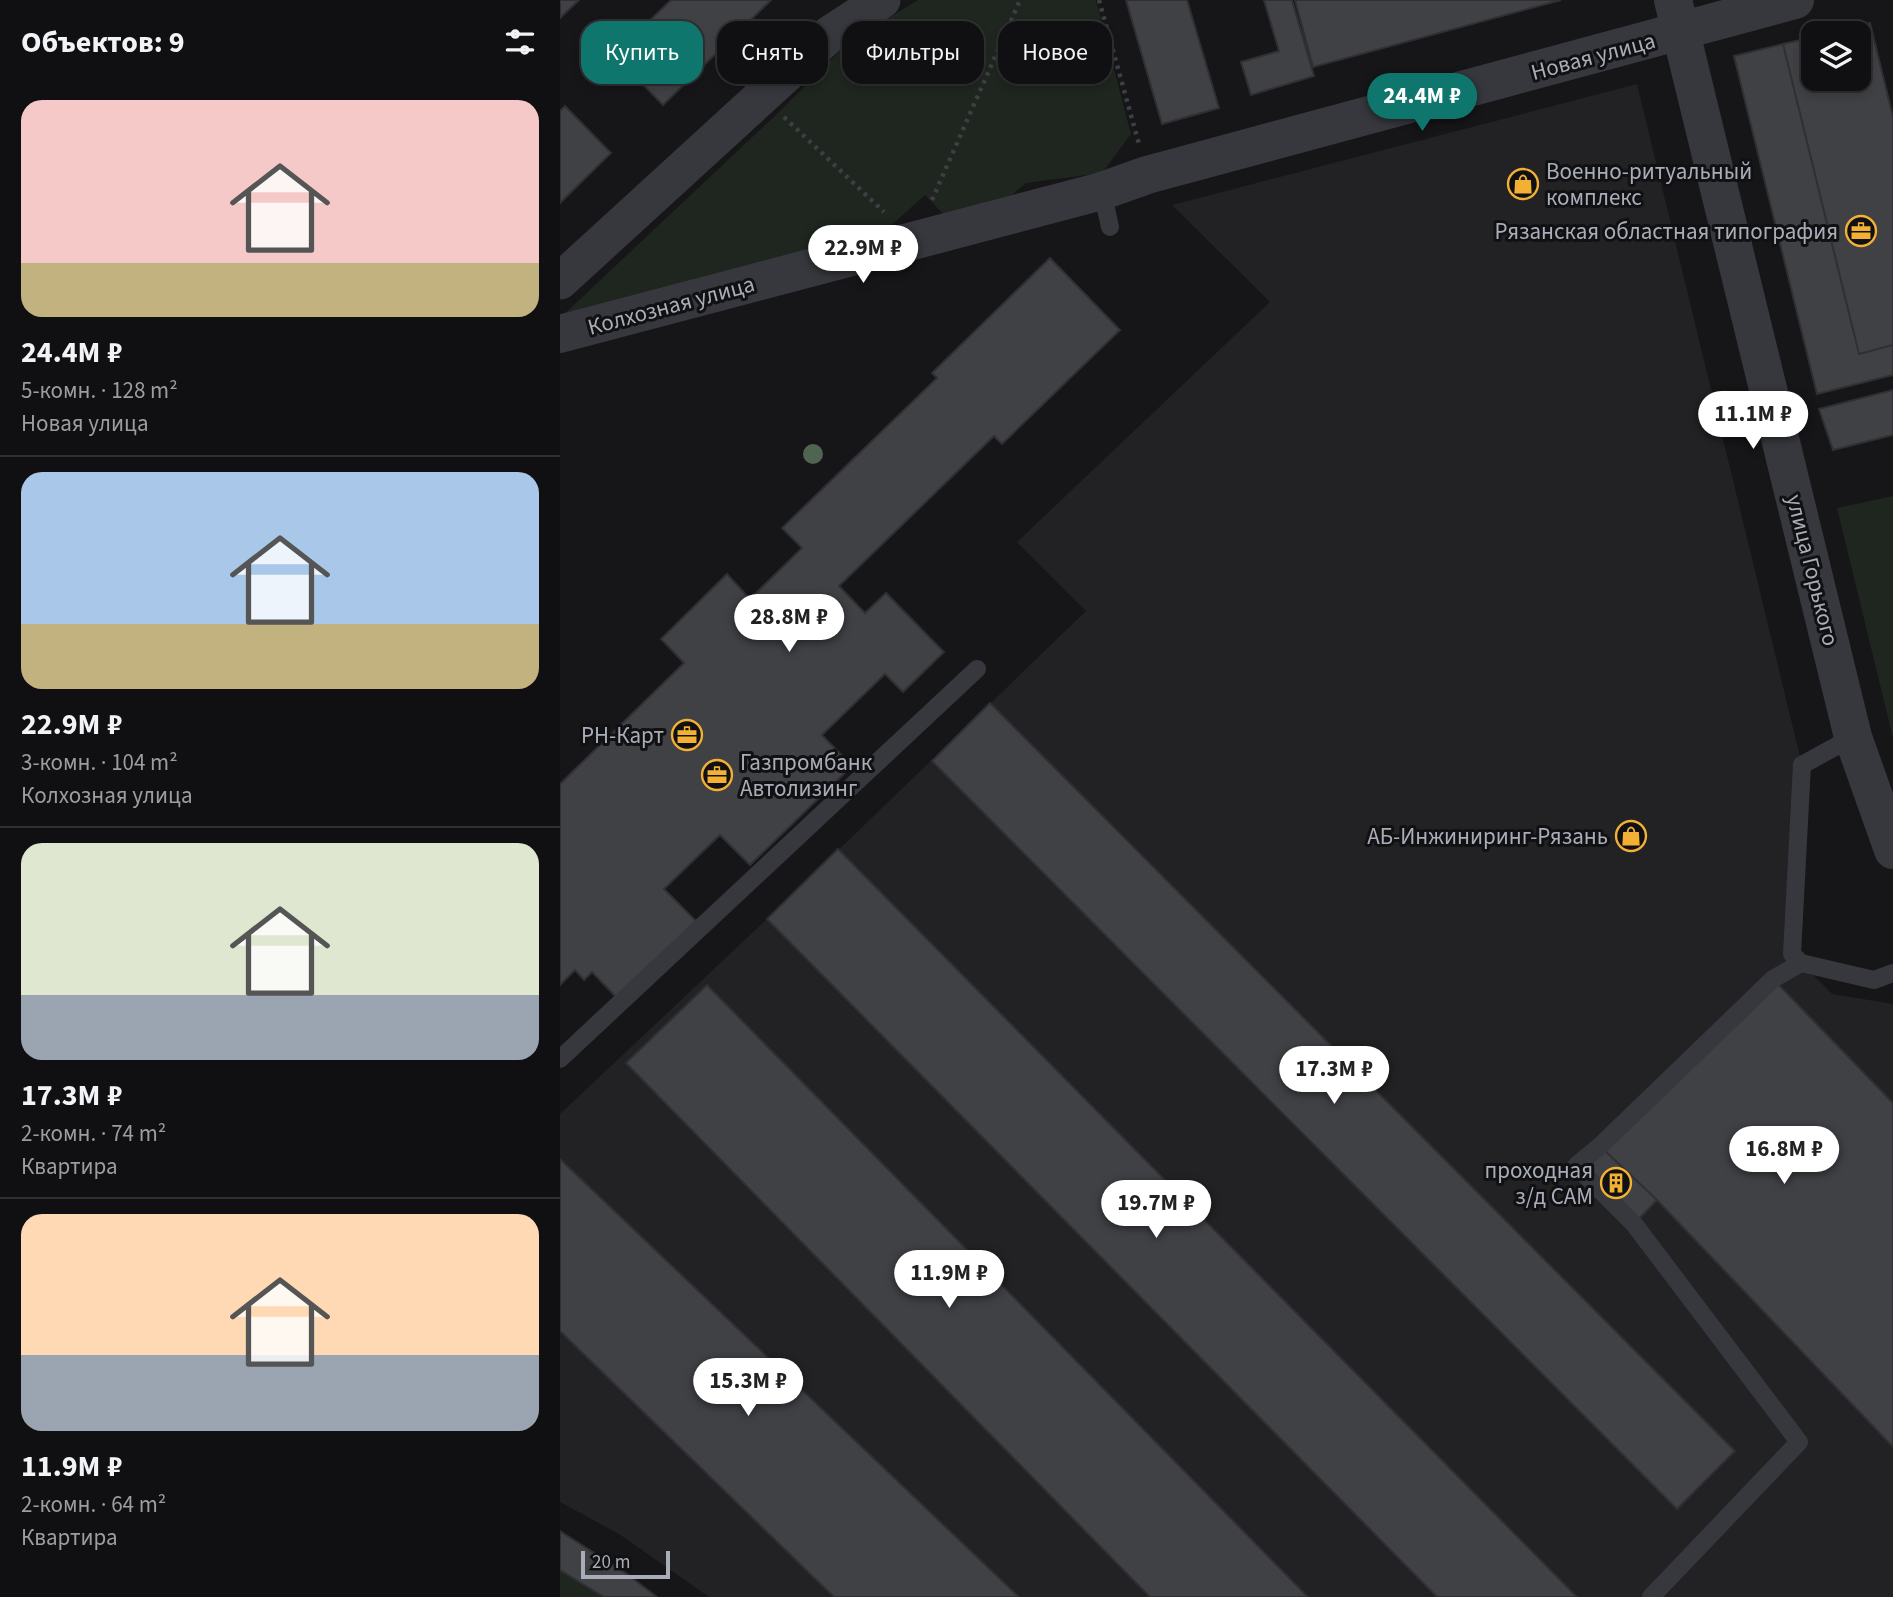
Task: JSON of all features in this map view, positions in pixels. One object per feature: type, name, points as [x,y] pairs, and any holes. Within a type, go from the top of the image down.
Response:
[{"type":"street","points":[[560,281],[830,34],[882,0]]},
{"type":"street","name":"Новая улица","points":[[1147,175],[1677,16],[1795,0]]},
{"type":"street","name":"улица Горького","points":[[1677,16],[1853,737],[1893,850]]},
{"type":"street","name":"Колхозная улица","points":[[560,334],[1106,209],[1147,175]]},
{"type":"lane","points":[[560,1059],[977,669]]},
{"type":"lane","points":[[1853,737],[1802,765],[1792,954],[1801,963],[1874,980],[1893,973]]},
{"type":"lane","points":[[1651,1597],[1799,1442],[1634,1224],[1576,1166],[1773,979],[1801,963]]},
{"type":"path","points":[[932,201],[1020,0]]},
{"type":"path","points":[[1099,0],[1147,175]]},
{"type":"path","points":[[762,94],[886,213]]},
{"type":"shaded area","points":[[918,0],[1096,0],[1101,21],[998,21],[998,84],[1112,84],[1112,61],[1131,134],[1102,173],[1026,183],[964,236],[925,195],[868,246],[560,318],[807,84],[828,84],[828,63],[842,49],[842,84],[984,84],[984,21],[884,21]]},
{"type":"shaded area","points":[[1637,84],[1802,765],[1792,954],[1832,994],[1893,1004],[1893,1597],[709,1597],[619,1534],[560,1502],[560,1114],[767,919],[1086,611],[1017,542],[1270,302],[1172,205]]},
{"type":"shaded area","points":[[1893,496],[1893,738],[1837,508]]},
{"type":"shaded area","points":[[560,1570],[604,1597],[560,1597]]},
{"type":"building","points":[[560,0],[579,0],[560,18]]},
{"type":"building","points":[[671,0],[771,0],[749,21],[717,21],[717,52],[703,66],[703,21],[649,21]]},
{"type":"building","points":[[1126,0],[1187,0],[1219,108],[1162,124]]},
{"type":"building","points":[[1264,0],[1292,0],[1314,76],[1251,95],[1241,62],[1279,51]]},
{"type":"building","points":[[1295,0],[1561,0],[1313,67]]},
{"type":"building","name":"Рязанская областная типография","points":[[1871,27],[1893,117],[1893,345],[1859,354],[1783,44],[1801,40],[1801,91],[1871,91]]},
{"type":"building","points":[[1783,44],[1859,354],[1893,345],[1893,375],[1817,394],[1734,56]]},
{"type":"building","points":[[642,84],[685,84],[663,105]]},
{"type":"building","points":[[565,106],[611,153],[560,203],[560,111]]},
{"type":"building","points":[[1050,258],[1120,330],[1002,444],[994,436],[839,586],[865,613],[886,593],[944,652],[903,692],[885,674],[822,735],[852,766],[750,865],[720,835],[664,889],[698,923],[619,1000],[592,972],[584,980],[575,970],[560,985],[560,784],[684,663],[661,639],[727,574],[750,599],[802,548],[782,528],[937,378],[932,373]]},
{"type":"building","points":[[1893,390],[1893,435],[1833,450],[1819,409]]},
{"type":"building","points":[[990,703],[1735,1451],[1677,1509],[932,761]]},
{"type":"building","points":[[838,849],[1577,1597],[1437,1597],[767,919]]},
{"type":"building","points":[[1773,979],[1893,1103],[1893,1447],[1657,1200],[1600,1146]]},
{"type":"building","points":[[707,985],[1308,1597],[1150,1597],[626,1063]]},
{"type":"building","name":"проходная з/д САМ","points":[[1600,1146],[1657,1200],[1634,1224],[1576,1166]]},
{"type":"building","points":[[560,1159],[1019,1597],[834,1597],[560,1331]]},
{"type":"building","points":[[560,1531],[627,1574],[657,1597],[604,1597],[560,1570]]},
{"type":"place","name":"Военно-ритуальный комплекс","points":[[1523,184]]},
{"type":"place","name":"Рязанская областная типография","points":[[1861,231]]},
{"type":"place","name":"РН-Карт","points":[[687,735]]},
{"type":"place","name":"Газпромбанк Автолизинг","points":[[717,775]]},
{"type":"place","name":"АБ-Инжиниринг-Рязань","points":[[1631,836]]},
{"type":"place","name":"проходная з/д САМ","points":[[1616,1183]]}]
